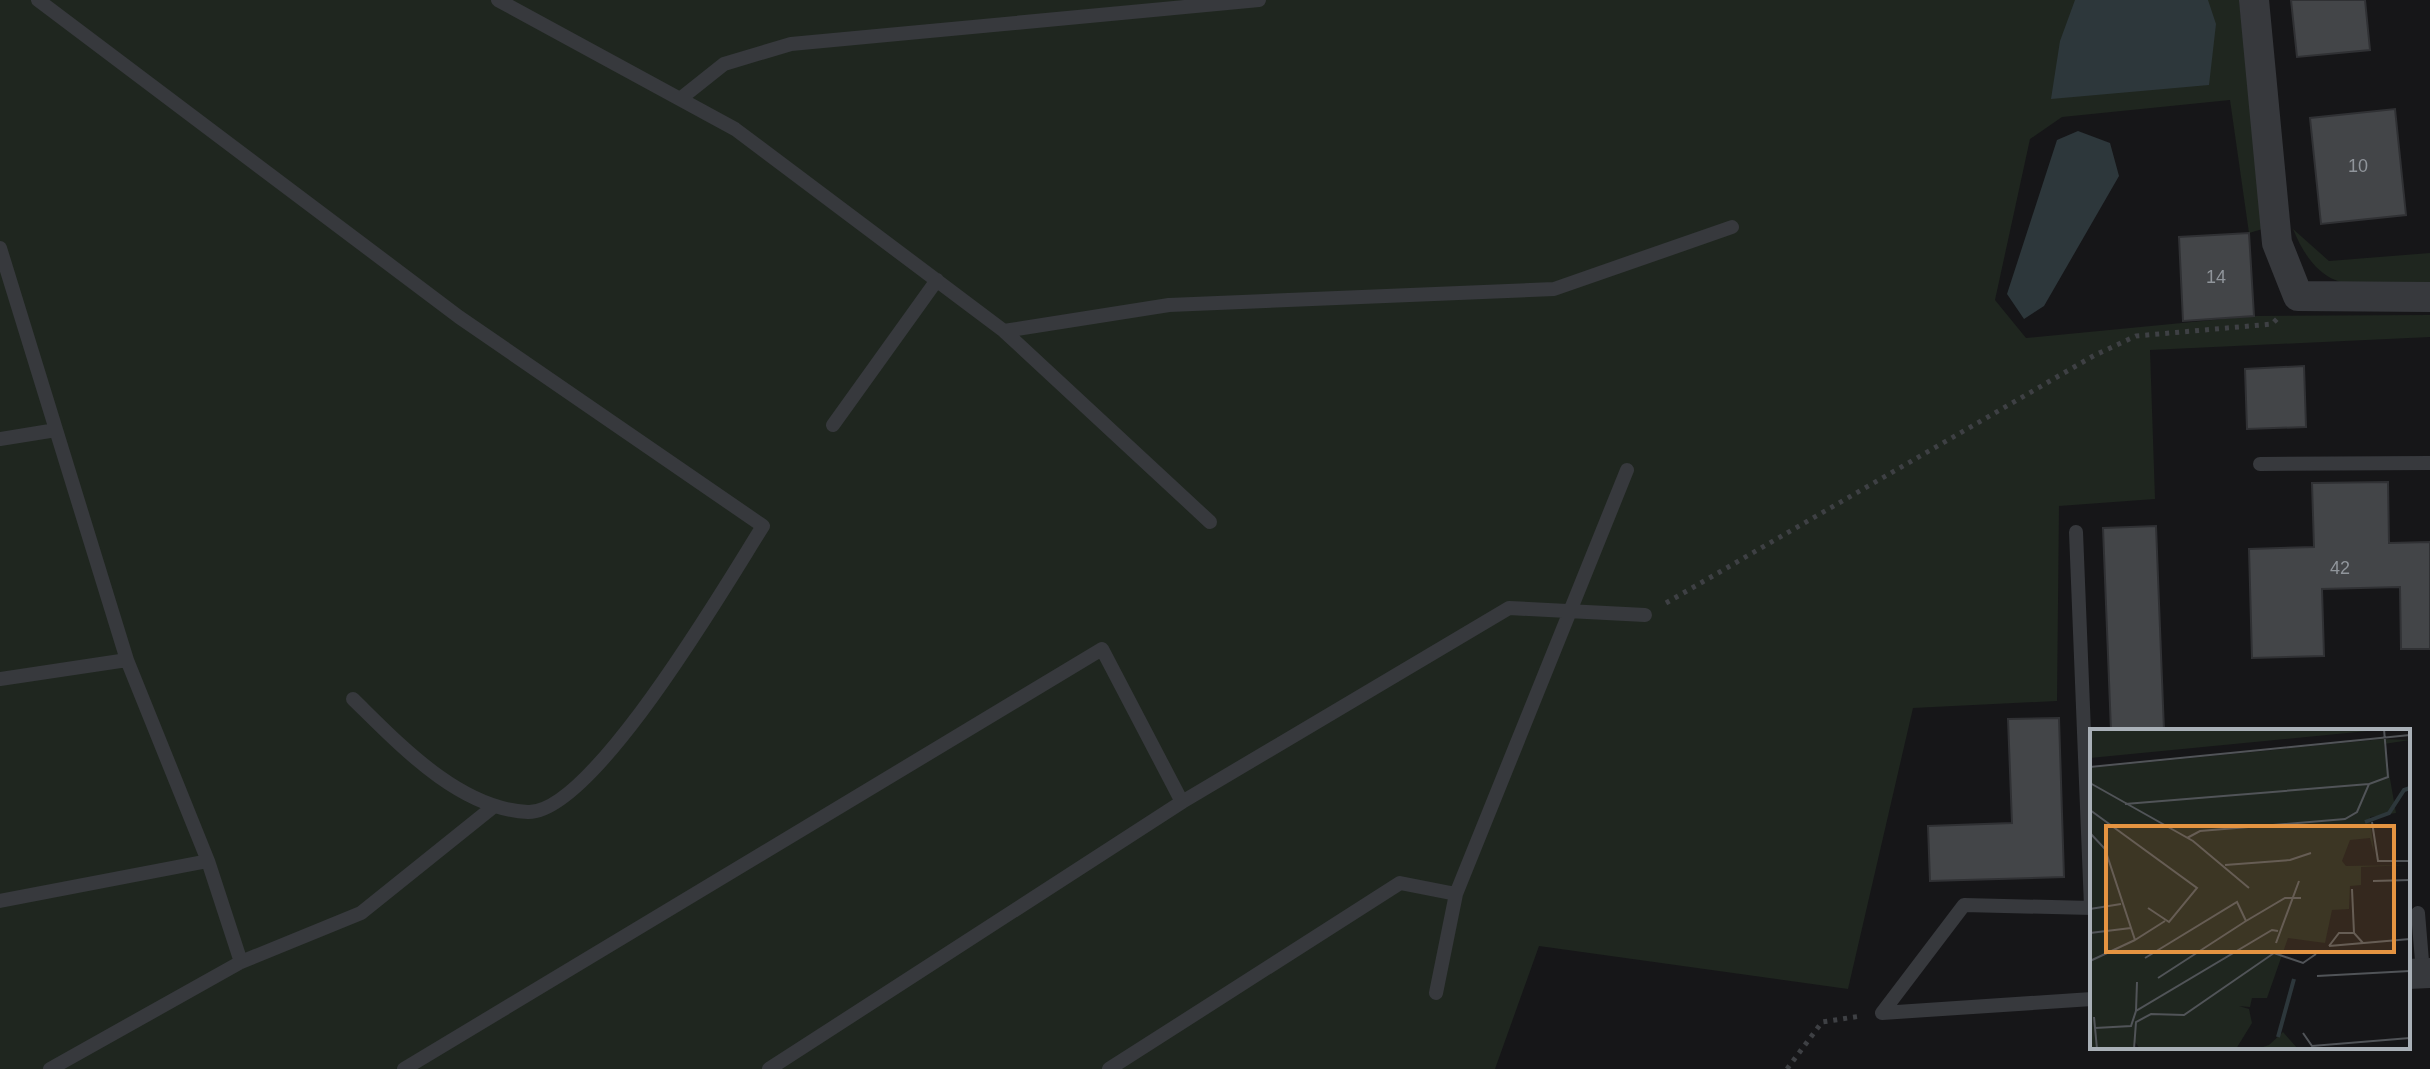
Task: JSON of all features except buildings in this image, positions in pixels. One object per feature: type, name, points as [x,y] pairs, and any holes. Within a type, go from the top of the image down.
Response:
[{"type":"street","points":[[2254,0],[2277,243],[2298,296],[2430,297]]},
{"type":"lane","points":[[38,0],[459,317],[763,526],[643,712],[572,792],[532,812],[493,807],[417,761],[353,699]]},
{"type":"lane","points":[[498,0],[735,129],[1004,331],[1210,522]]},
{"type":"lane","points":[[680,99],[724,64],[791,44],[1259,0]]},
{"type":"lane","points":[[1004,331],[1169,305],[1554,289],[1732,227]]},
{"type":"lane","points":[[0,248],[127,660],[208,861],[241,962]]},
{"type":"lane","points":[[833,425],[937,280]]},
{"type":"lane","points":[[0,439],[56,430]]},
{"type":"lane","points":[[2260,464],[2430,463]]},
{"type":"lane","points":[[1436,993],[1456,894],[1627,470]]},
{"type":"lane","points":[[2076,532],[2090,861]]},
{"type":"lane","points":[[769,1069],[1182,802],[1509,608],[1645,615]]},
{"type":"lane","points":[[404,1069],[1102,649],[1182,802]]},
{"type":"lane","points":[[0,679],[127,660]]},
{"type":"lane","points":[[50,1069],[241,962],[361,913],[493,807]]},
{"type":"lane","points":[[0,901],[208,861]]},
{"type":"lane","points":[[1109,1069],[1400,883],[1456,894]]},
{"type":"lane","points":[[1882,1013],[1964,905],[2090,908]]},
{"type":"lane","points":[[2418,913],[2420,973]]},
{"type":"lane","points":[[1882,1013],[2090,999]]},
{"type":"path","points":[[1645,615],[2095,355],[2136,336],[2272,324],[2298,296]]},
{"type":"path","points":[[1787,1069],[1822,1022],[1882,1013]]},
{"type":"shaded area","points":[[0,0],[2239,0],[2266,228],[2249,233],[2230,100],[2062,117],[2030,139],[1995,300],[2026,338],[2254,316],[2430,315],[2430,337],[2150,350],[2155,499],[2059,506],[2057,701],[1913,708],[1848,989],[1539,946],[1495,1069],[0,1069]]},
{"type":"shaded area","points":[[2075,0],[2208,0],[2216,24],[2209,85],[2051,99],[2060,41]]},
{"type":"shaded area","points":[[2078,131],[2110,143],[2119,176],[2044,306],[2024,319],[2007,294],[2057,140]]},
{"type":"shaded area","points":[[2293,229],[2329,261],[2430,253],[2430,284],[2365,286],[2332,278],[2318,268],[2305,252]]}]
